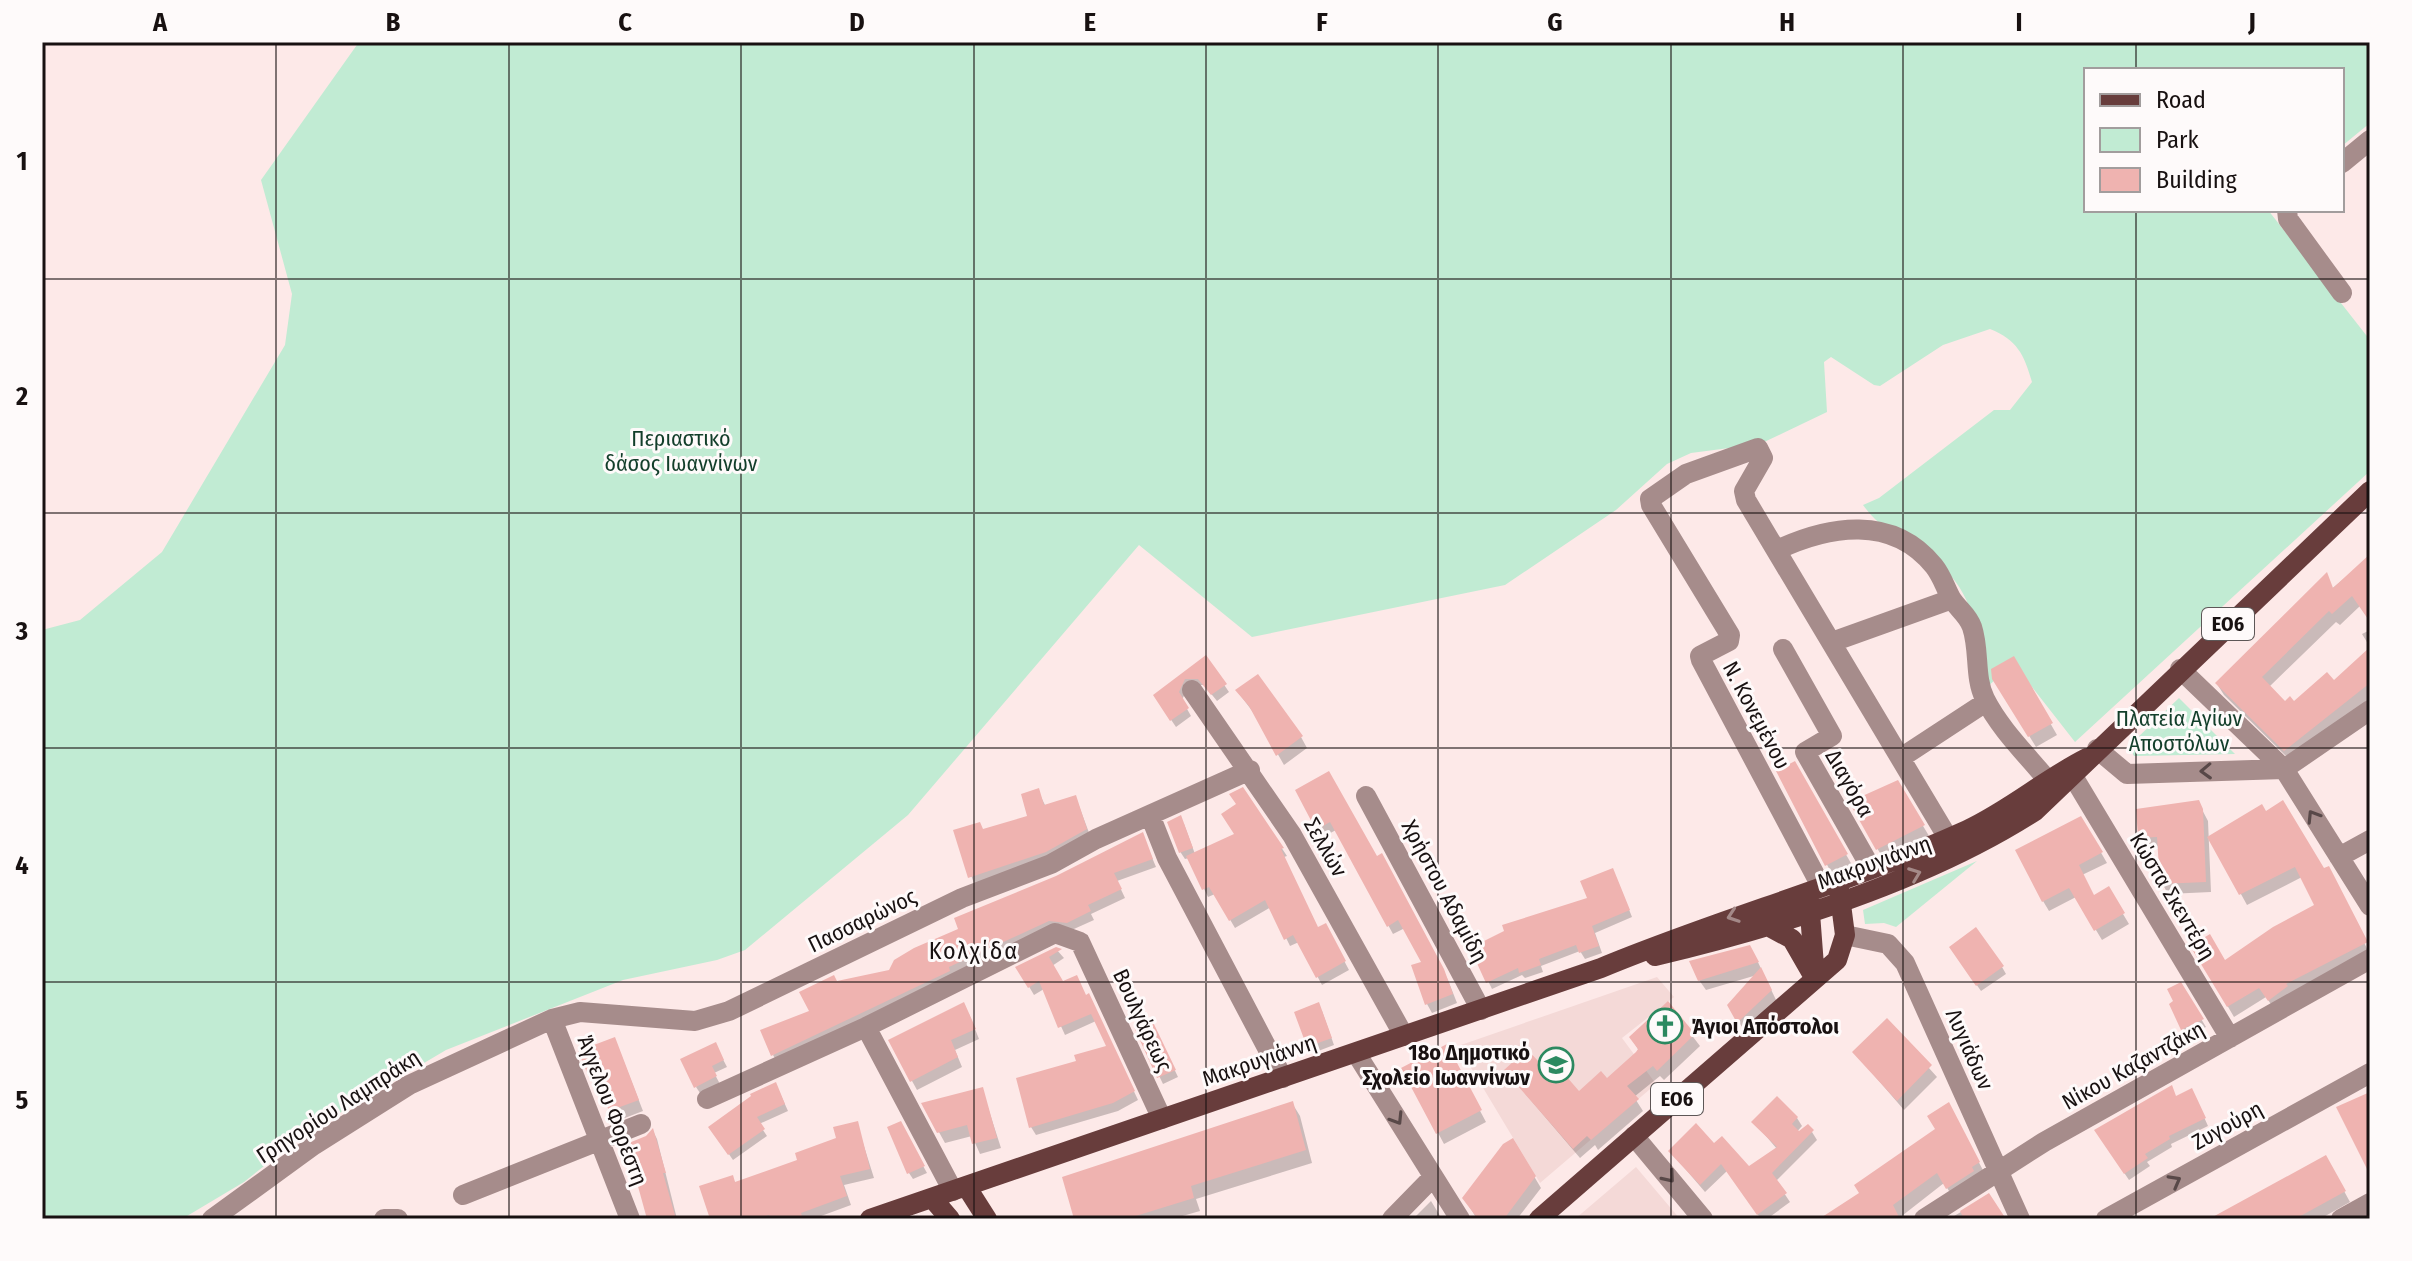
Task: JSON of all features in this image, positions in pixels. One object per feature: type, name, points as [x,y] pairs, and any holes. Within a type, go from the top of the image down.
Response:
[{"type":"main road","name":"Μακρυγιάννη","points":[[870,1219],[1601,968],[1681,934],[1823,893],[1912,875],[1972,849],[2035,811],[2074,778],[2092,754],[2370,491]]},
{"type":"main road","name":"Μακρυγιάννη","points":[[1601,968],[1700,945],[1764,924],[1871,868],[1948,838],[2015,805],[2092,754]]},
{"type":"main road","points":[[1823,893],[1845,935]]},
{"type":"main road","points":[[1815,979],[1823,893]]},
{"type":"main road","points":[[1764,924],[1792,939],[1815,979]]},
{"type":"main road","name":"ΕΟ6","points":[[1539,1219],[1837,960],[1845,935]]},
{"type":"main road","points":[[959,1189],[987,1219]]},
{"type":"main road","points":[[932,1198],[950,1219]]},
{"type":"street","points":[[2344,161],[2370,140]]},
{"type":"street","points":[[2287,212],[2288,219],[2342,293]]},
{"type":"street","name":"Ν. Κονεμένου","points":[[1777,550],[1746,500],[1744,491],[1763,458],[1758,448],[1686,474],[1650,499],[1730,635],[1729,641],[1700,656],[1701,660],[1823,893]]},
{"type":"street","points":[[1948,838],[1777,550],[1819,532],[1843,528],[1894,537],[1923,554],[1941,576],[1952,599],[1968,616],[1986,702],[2049,782]]},
{"type":"street","points":[[1832,642],[1952,599]]},
{"type":"street","name":"Διαγόρα","points":[[1783,649],[1832,736],[1805,752],[1871,868]]},
{"type":"street","points":[[2180,669],[2284,769],[2370,906]]},
{"type":"street","name":"Σελλών","points":[[1192,690],[1292,835],[1404,1036]]},
{"type":"street","points":[[1902,757],[1986,702]]},
{"type":"street","points":[[2092,754],[2127,774],[2284,769],[2368,716]]},
{"type":"street","name":"Πασσαρώνος","points":[[586,1013],[651,1020],[710,1018],[962,898],[1051,864],[1250,770]]},
{"type":"street","name":"Κώστα Σκεντέρη","points":[[2074,778],[2230,1038]]},
{"type":"street","name":"Χρήστου Αδαμίδη","points":[[1366,796],[1481,1010]]},
{"type":"street","points":[[1150,815],[1167,858],[1283,1078]]},
{"type":"street","points":[[2339,857],[2370,840]]},
{"type":"street","name":"Βουλγάρεως","points":[[866,1027],[1055,933],[1080,942],[1162,1119]]},
{"type":"street","name":"Λυγιάδων","points":[[1845,935],[1888,944],[1901,956],[2020,1219]]},
{"type":"street","name":"Νίκου Καζαντζάκη","points":[[1924,1219],[1997,1170],[2370,959]]},
{"type":"street","name":"Γρηγορίου Λαμπράκη","points":[[212,1219],[314,1145],[409,1085],[552,1019],[586,1013]]},
{"type":"street","name":"Άγγελου Φορέστη","points":[[552,1019],[630,1219]]},
{"type":"street","points":[[707,1099],[866,1027],[959,1189]]},
{"type":"street","points":[[1356,1053],[1460,1219]]},
{"type":"street","name":"Ζυγούρη","points":[[2106,1219],[2370,1073]]},
{"type":"street","points":[[463,1195],[641,1124]]},
{"type":"street","points":[[1634,1136],[1703,1219]]},
{"type":"street","points":[[1392,1219],[1433,1177]]},
{"type":"street","points":[[2341,1219],[2370,1203]]},
{"type":"street","points":[[384,1219],[398,1218]]},
{"type":"shaded area","name":"18ο Δημοτικό Σχολείο Ιωαννίνων","points":[[1657,977],[1674,997],[1622,1038],[1656,1084],[1540,1183],[1458,1046]]},
{"type":"shaded area","points":[[1636,1167],[1680,1219],[1575,1219]]},
{"type":"green space","name":"Περιαστικό δάσος Ιωαννίνων","points":[[359,42],[2370,42],[2370,123],[2344,144],[2344,68],[2084,68],[2084,212],[2270,212],[2370,340],[2370,471],[2075,742],[2014,664],[1988,686],[1972,613],[1959,587],[1940,565],[1883,527],[1863,505],[1879,498],[1994,410],[2010,410],[2032,382],[2018,349],[2007,338],[1990,329],[1943,345],[1880,386],[1831,357],[1824,362],[1827,412],[1760,444],[1691,453],[1667,464],[1616,510],[1505,585],[1252,637],[1139,545],[908,815],[745,950],[717,960],[623,980],[446,1050],[306,1133],[244,1182],[182,1219],[42,1219],[42,630],[80,620],[162,552],[285,345],[292,294],[261,180]]},
{"type":"green space","name":"Πλατεία Αγίων Αποστόλων","points":[[2179,698],[2235,754],[2134,756],[2131,751],[2135,740]]},
{"type":"green space","points":[[1977,861],[1896,927],[1884,923],[1865,924],[1863,910]]},
{"type":"building","points":[[2370,554],[2370,622],[2352,596],[2332,614],[2329,611],[2262,677],[2285,701],[2290,696],[2294,701],[2327,672],[2334,680],[2370,647],[2370,683],[2284,751],[2215,683],[2327,572],[2333,588]]},
{"type":"building","points":[[1206,655],[1227,684],[1211,695],[1198,679],[1185,679],[1179,692],[1189,708],[1170,721],[1153,695]]},
{"type":"building","points":[[2014,656],[2053,723],[2028,737],[1992,679],[1991,669]]},
{"type":"building","points":[[1258,674],[1303,736],[1276,756],[1249,706],[1235,690]]},
{"type":"building","points":[[1795,761],[1848,854],[1825,866],[1776,771]]},
{"type":"building","points":[[1329,771],[1377,856],[1382,853],[1444,969],[1453,994],[1425,1005],[1411,965],[1421,962],[1398,920],[1387,927],[1330,822],[1316,830],[1295,790]]},
{"type":"building","points":[[1898,780],[1925,825],[1876,850],[1849,802]]},
{"type":"building","points":[[1243,787],[1284,848],[1281,849],[1318,927],[1326,923],[1346,961],[1316,978],[1293,935],[1284,940],[1265,900],[1229,921],[1209,887],[1202,890],[1186,856],[1234,834],[1221,814],[1236,804],[1229,794]]},
{"type":"building","points":[[1039,788],[1044,805],[1076,795],[1087,829],[1046,852],[968,878],[953,830],[980,822],[983,829],[1027,816],[1021,794]]},
{"type":"building","points":[[2199,800],[2203,809],[2206,882],[2160,884],[2157,837],[2138,838],[2136,809]]},
{"type":"building","points":[[2283,800],[2324,868],[2329,866],[2368,942],[2286,984],[2288,986],[2268,1001],[2259,988],[2227,1007],[2190,946],[2210,934],[2225,960],[2273,927],[2314,905],[2295,867],[2239,895],[2207,837],[2262,804],[2266,811]]},
{"type":"building","points":[[1181,815],[1193,848],[1179,853],[1167,822]]},
{"type":"building","points":[[2081,816],[2103,852],[2079,865],[2094,895],[2109,886],[2125,913],[2094,931],[2069,888],[2042,902],[2015,850]]},
{"type":"building","points":[[1143,832],[1153,859],[1114,873],[1122,889],[1088,905],[1091,911],[1067,923],[1049,921],[771,1056],[760,1030],[809,1011],[799,992],[834,975],[837,981],[889,970],[894,960],[914,948],[958,929],[954,918],[1056,876]]},
{"type":"building","points":[[1613,868],[1630,910],[1592,926],[1599,946],[1579,953],[1576,945],[1539,959],[1541,965],[1519,973],[1518,968],[1486,983],[1470,948],[1504,931],[1502,925],[1587,898],[1580,881]]},
{"type":"building","points":[[1976,927],[2004,966],[1976,986],[1949,947]]},
{"type":"building","points":[[1750,945],[1759,962],[1698,981],[1689,961]]},
{"type":"building","points":[[1056,947],[1062,949],[1049,957],[1063,981],[1077,975],[1086,995],[1089,993],[1135,1091],[1113,1103],[1029,1128],[1016,1078],[1076,1061],[1074,1055],[1106,1046],[1091,1014],[1058,1028],[1039,981],[1028,988],[1015,967]]},
{"type":"building","points":[[1761,967],[1772,990],[1737,1023],[1727,1005]]},
{"type":"building","points":[[2181,982],[2204,1019],[2181,1030],[2169,1004],[2173,1001],[2167,989]]},
{"type":"building","points":[[1668,1001],[1695,1034],[1657,1071],[1653,1066],[1627,1086],[1639,1099],[1591,1140],[1587,1136],[1573,1149],[1504,1070],[1527,1049],[1538,1061],[1547,1054],[1579,1091],[1601,1071],[1607,1078],[1636,1052],[1638,1049],[1629,1037]]},
{"type":"building","points":[[964,1002],[976,1029],[951,1040],[958,1057],[910,1082],[888,1040]]},
{"type":"building","points":[[1319,1002],[1332,1038],[1307,1047],[1294,1012]]},
{"type":"building","points":[[1151,1018],[1176,1070],[1157,1078],[1134,1027]]},
{"type":"building","points":[[1887,1018],[1932,1065],[1897,1101],[1852,1052]]},
{"type":"building","points":[[615,1037],[639,1100],[609,1111],[597,1080],[591,1082],[578,1051]]},
{"type":"building","points":[[716,1042],[724,1060],[712,1066],[717,1076],[694,1088],[680,1059]]},
{"type":"building","points":[[1447,1044],[1482,1110],[1436,1134],[1401,1068]]},
{"type":"building","points":[[776,1082],[785,1104],[757,1117],[765,1129],[728,1155],[708,1127],[750,1094]]},
{"type":"building","points":[[2172,1085],[2176,1096],[2192,1088],[2206,1118],[2169,1136],[2170,1139],[2145,1154],[2148,1158],[2124,1174],[2094,1130]]},
{"type":"building","points":[[983,1087],[997,1138],[972,1144],[967,1125],[937,1133],[921,1103]]},
{"type":"building","points":[[2370,1092],[2370,1175],[2336,1107]]},
{"type":"building","points":[[1777,1096],[1798,1117],[1792,1124],[1799,1131],[1808,1124],[1814,1130],[1772,1173],[1787,1193],[1757,1215],[1721,1164],[1700,1185],[1668,1151],[1696,1123],[1714,1143],[1722,1136],[1749,1166],[1777,1147],[1751,1122]]},
{"type":"building","points":[[1293,1101],[1306,1150],[1191,1186],[1194,1198],[1126,1219],[1074,1219],[1062,1177]]},
{"type":"building","points":[[1949,1102],[1980,1162],[1972,1167],[1974,1171],[1946,1189],[1937,1173],[1893,1205],[1900,1219],[1819,1219],[1859,1193],[1854,1185],[1935,1129],[1927,1116]]},
{"type":"building","points":[[858,1121],[870,1169],[840,1176],[847,1196],[801,1213],[803,1219],[771,1219],[769,1215],[756,1219],[710,1219],[699,1186],[733,1175],[735,1182],[797,1160],[795,1153],[836,1138],[833,1127]]},
{"type":"building","points":[[901,1121],[925,1166],[907,1174],[887,1127]]},
{"type":"building","points":[[653,1128],[676,1219],[647,1219],[631,1161],[624,1163],[619,1147],[646,1136]]},
{"type":"building","points":[[1513,1138],[1536,1176],[1504,1219],[1478,1219],[1462,1198],[1503,1144]]},
{"type":"building","points":[[2326,1155],[2346,1191],[2295,1219],[2209,1219]]},
{"type":"building","points":[[1989,1193],[2006,1219],[1964,1219],[1960,1211]]},
{"type":"place","name":"Άγιοι Απόστολοι","points":[[1665,1026]]},
{"type":"place","name":"18ο Δημοτικό Σχολείο Ιωαννίνων","points":[[1556,1065]]},
{"type":"district","name":"Κολχίδα","points":[[974,951]]}]
